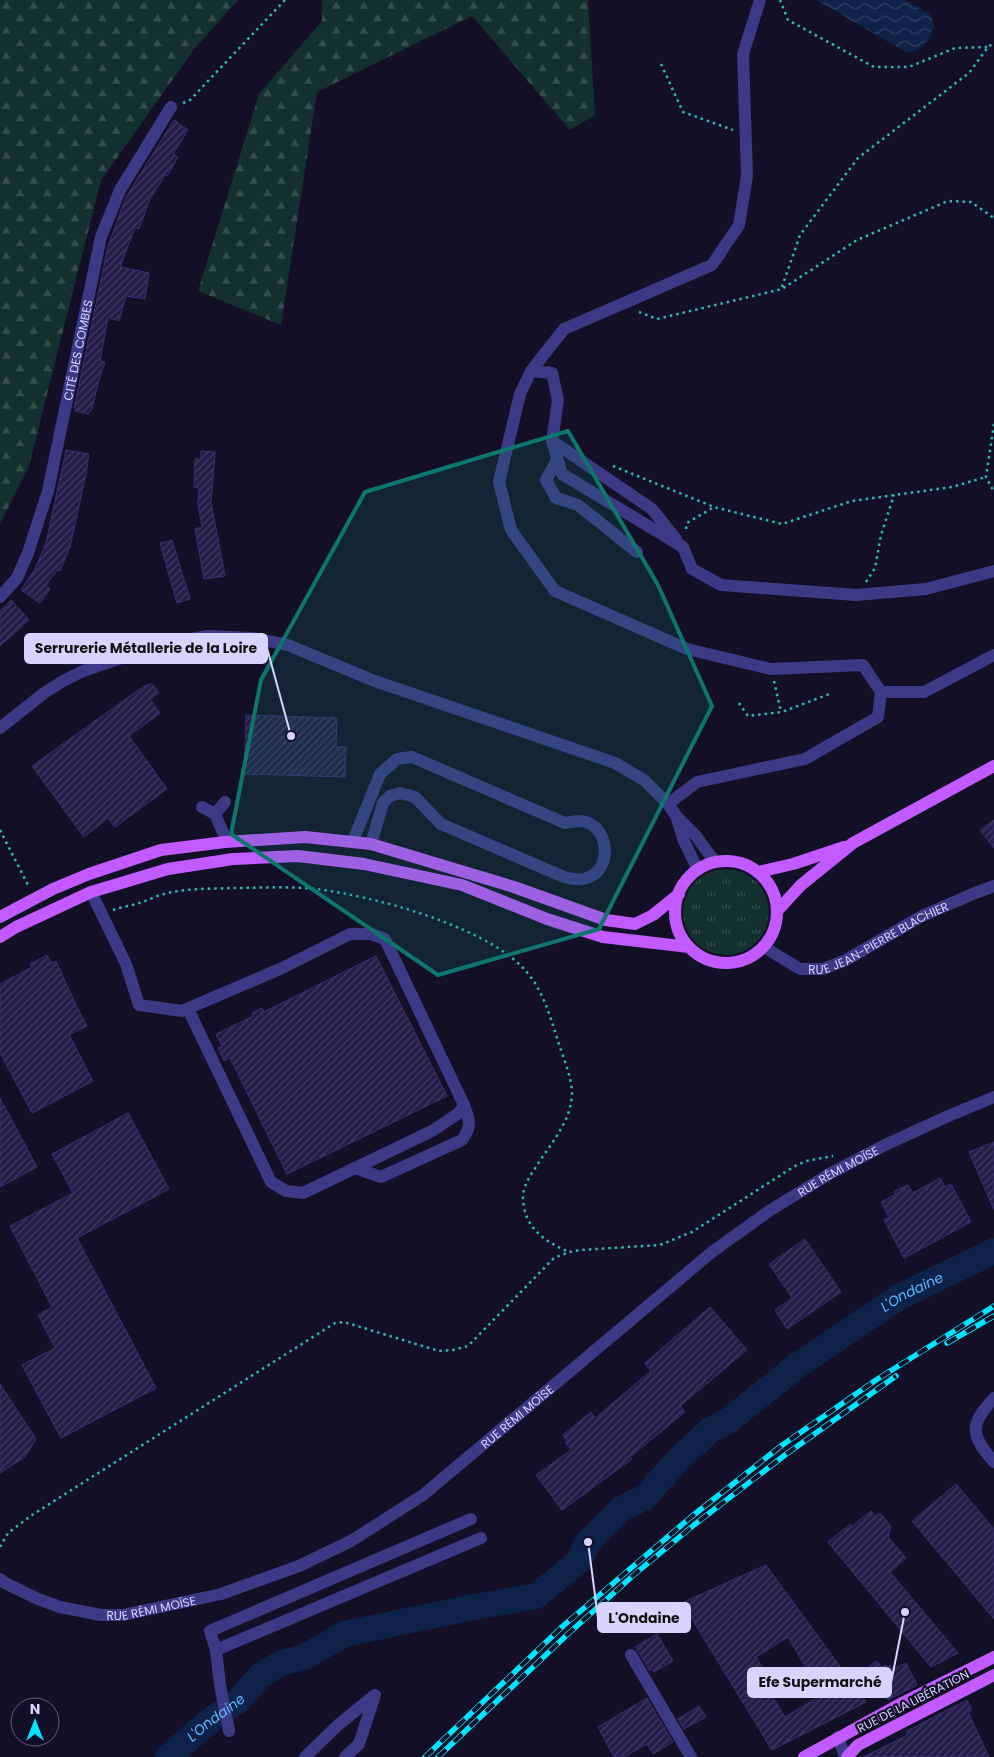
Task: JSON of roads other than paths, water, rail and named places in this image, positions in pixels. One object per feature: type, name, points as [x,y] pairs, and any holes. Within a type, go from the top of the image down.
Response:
[{"type":"main road","points":[[758,872],[793,864],[853,843],[994,766]]},
{"type":"main road","points":[[0,917],[53,889],[89,874],[161,850],[227,842],[305,837],[371,844],[514,887],[606,920],[635,924],[653,915],[678,894],[698,870],[715,862],[730,861],[745,864],[758,872],[768,883],[775,896],[778,910],[774,930],[764,946],[751,957],[735,962],[718,962],[702,957],[689,946],[679,931],[675,912],[678,894]]},
{"type":"main road","points":[[778,910],[801,885],[853,843]]},
{"type":"main road","points":[[0,937],[16,927],[92,892],[168,868],[233,859],[298,856],[364,864],[462,885],[547,919],[603,937],[689,946]]},
{"type":"main road","name":"RUE DE LA LIBÉRATION","points":[[804,1757],[838,1737],[994,1657]]},
{"type":"main road","name":"RUE DE LA LIBÉRATION","points":[[846,1757],[858,1745],[994,1675]]},
{"type":"street","points":[[668,804],[697,782],[806,759],[878,717],[881,692],[863,665],[771,669],[687,649],[555,591],[511,530],[499,482],[520,394],[531,371],[564,329],[712,266],[739,225],[747,176],[743,54],[760,0]]},
{"type":"street","name":"CITÉ DES COMBES","points":[[0,597],[17,578],[28,553],[48,491],[101,237],[120,190],[171,107]]},
{"type":"street","points":[[531,371],[552,373],[558,400],[552,441],[562,474],[683,547]]},
{"type":"street","points":[[552,441],[652,509],[683,547],[692,570],[721,585],[856,595],[926,589],[994,571]]},
{"type":"street","points":[[558,460],[546,480],[556,498],[578,505],[637,552]]},
{"type":"street","points":[[0,728],[44,693],[63,680],[83,671],[162,644],[208,636],[252,638],[288,645],[372,680],[615,763],[644,780],[696,836],[715,862]]},
{"type":"street","points":[[881,692],[924,692],[994,655]]},
{"type":"street","points":[[353,841],[380,774],[397,759],[412,757],[565,823],[581,821],[592,826],[600,833],[606,854],[603,864],[587,878],[576,880],[564,877],[441,824],[415,798],[400,793],[390,796],[383,803],[371,844]]},
{"type":"street","points":[[215,814],[225,802]]},
{"type":"street","points":[[202,807],[215,814],[227,842]]},
{"type":"street","points":[[677,817],[684,841],[698,870]]},
{"type":"street","name":"RUE JEAN-PIERRE BLACHIER","points":[[764,946],[800,969],[823,969],[846,960],[922,916],[966,896],[994,886]]},
{"type":"street","points":[[92,892],[126,964],[139,1006],[182,1011],[280,969],[350,934],[371,934],[385,939],[464,1105],[470,1122],[462,1140],[381,1177],[355,1168]]},
{"type":"street","points":[[188,1009],[271,1182],[286,1191],[303,1193],[432,1131],[459,1113],[464,1105]]},
{"type":"street","name":"RUE RÉMI MOÏSE","points":[[0,1579],[4,1583],[38,1599],[60,1607],[101,1615],[123,1614],[221,1594],[299,1566],[351,1541],[423,1495],[712,1252],[769,1211],[831,1173],[885,1145],[994,1097]]},
{"type":"street","points":[[994,1398],[977,1419],[975,1430],[977,1440],[994,1462]]},
{"type":"street","points":[[229,1731],[220,1685],[216,1650],[210,1631],[471,1520]]},
{"type":"street","points":[[216,1650],[481,1538]]},
{"type":"street","points":[[631,1655],[691,1757]]},
{"type":"street","points":[[305,1757],[338,1725],[375,1695],[359,1744],[345,1757]]},
{"type":"street","points":[[838,1737],[846,1757]]},
{"type":"water","points":[[816,0],[905,0],[931,14],[934,27],[927,42],[921,48],[906,52]]},
{"type":"waterway","name":"L'Ondaine","points":[[168,1757],[207,1723],[238,1701],[260,1676],[281,1663],[305,1657],[344,1634],[536,1596],[578,1562],[588,1542],[621,1509],[645,1497],[676,1462],[709,1431],[728,1421],[798,1365],[899,1297],[994,1251]]},
{"type":"railway","points":[[425,1757],[563,1626],[691,1517],[781,1446],[876,1380],[994,1306]]},
{"type":"railway","points":[[947,1343],[994,1316]]},
{"type":"railway","points":[[438,1757],[569,1633],[636,1573],[694,1525],[785,1455],[896,1376]]},
{"type":"place","name":"Serrurerie Métallerie de la Loire","points":[[291,736]]},
{"type":"place","name":"L'Ondaine","points":[[588,1542]]},
{"type":"place","name":"Efe Supermarché","points":[[905,1612]]}]
